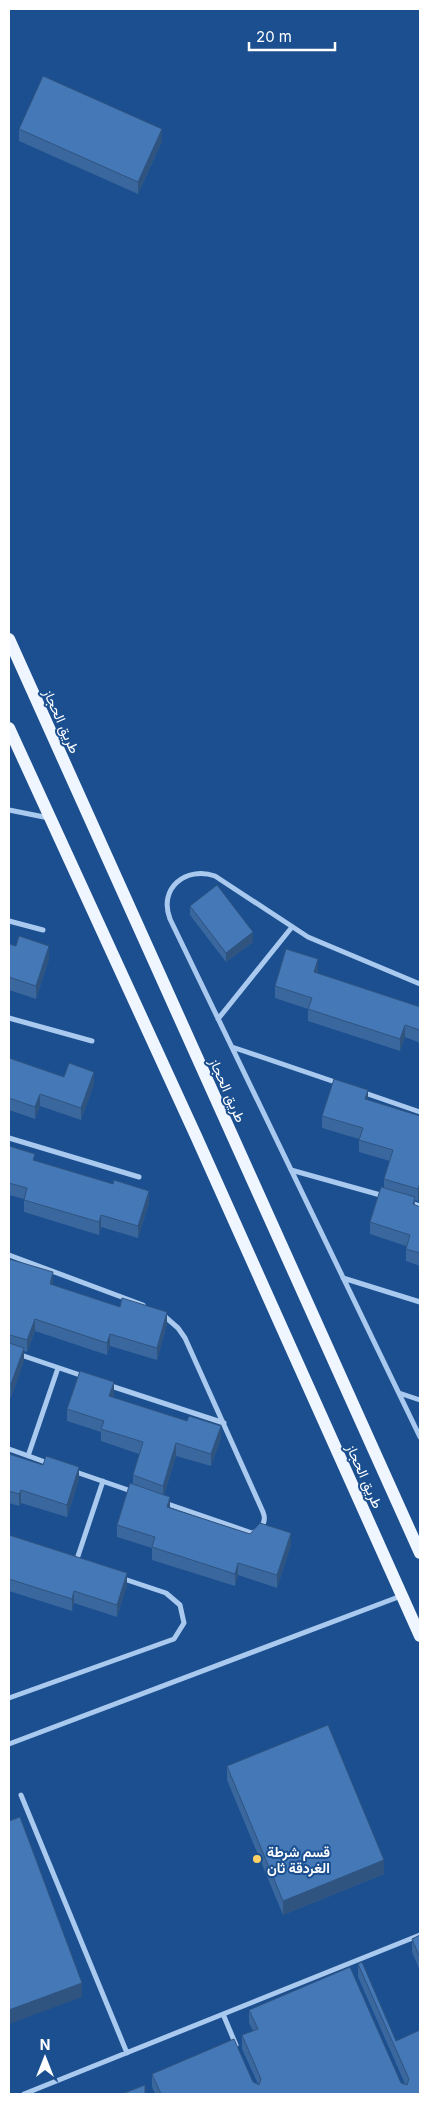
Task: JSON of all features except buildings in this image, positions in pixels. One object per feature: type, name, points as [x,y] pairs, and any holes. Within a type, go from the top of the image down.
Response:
[{"type":"main road","name":"طريق الحجاز","points":[[9,639],[420,1553]]},
{"type":"main road","name":"طريق الحجاز","points":[[9,728],[420,1636]]},
{"type":"street","points":[[9,810],[50,818]]},
{"type":"street","points":[[420,984],[308,937],[215,876],[206,873],[188,874],[173,885],[166,902],[167,911],[218,1019],[420,1437]]},
{"type":"street","points":[[9,921],[43,930]]},
{"type":"street","points":[[218,1019],[292,927]]},
{"type":"street","points":[[9,1018],[92,1041]]},
{"type":"street","points":[[232,1047],[345,1086]]},
{"type":"street","points":[[354,1089],[420,1112]]},
{"type":"street","points":[[9,1138],[140,1177]]},
{"type":"street","points":[[291,1170],[393,1198]]},
{"type":"street","points":[[402,1201],[420,1206]]},
{"type":"street","points":[[9,1255],[147,1306]]},
{"type":"street","points":[[343,1278],[420,1302]]},
{"type":"street","points":[[157,1500],[248,1532],[260,1529],[264,1516],[185,1338],[169,1319],[159,1312]]},
{"type":"street","points":[[9,1351],[85,1377]]},
{"type":"street","points":[[28,1456],[58,1368]]},
{"type":"street","points":[[104,1383],[224,1423]]},
{"type":"street","points":[[399,1393],[420,1400]]},
{"type":"street","points":[[9,1449],[56,1465]]},
{"type":"street","points":[[65,1468],[139,1494]]},
{"type":"street","points":[[76,1563],[102,1481]]},
{"type":"street","points":[[67,1560],[85,1566]]},
{"type":"street","points":[[9,1698],[174,1639],[184,1623],[180,1605],[174,1598],[112,1575]]},
{"type":"street","points":[[9,1744],[402,1596]]},
{"type":"street","points":[[21,1795],[127,2053]]},
{"type":"street","points":[[24,2094],[420,1934]]},
{"type":"street","points":[[348,1964],[351,1973]]},
{"type":"street","points":[[223,2014],[238,2050]]},
{"type":"place","name":"قسم شرطة الغردقة ثان","points":[[257,1859]]}]
